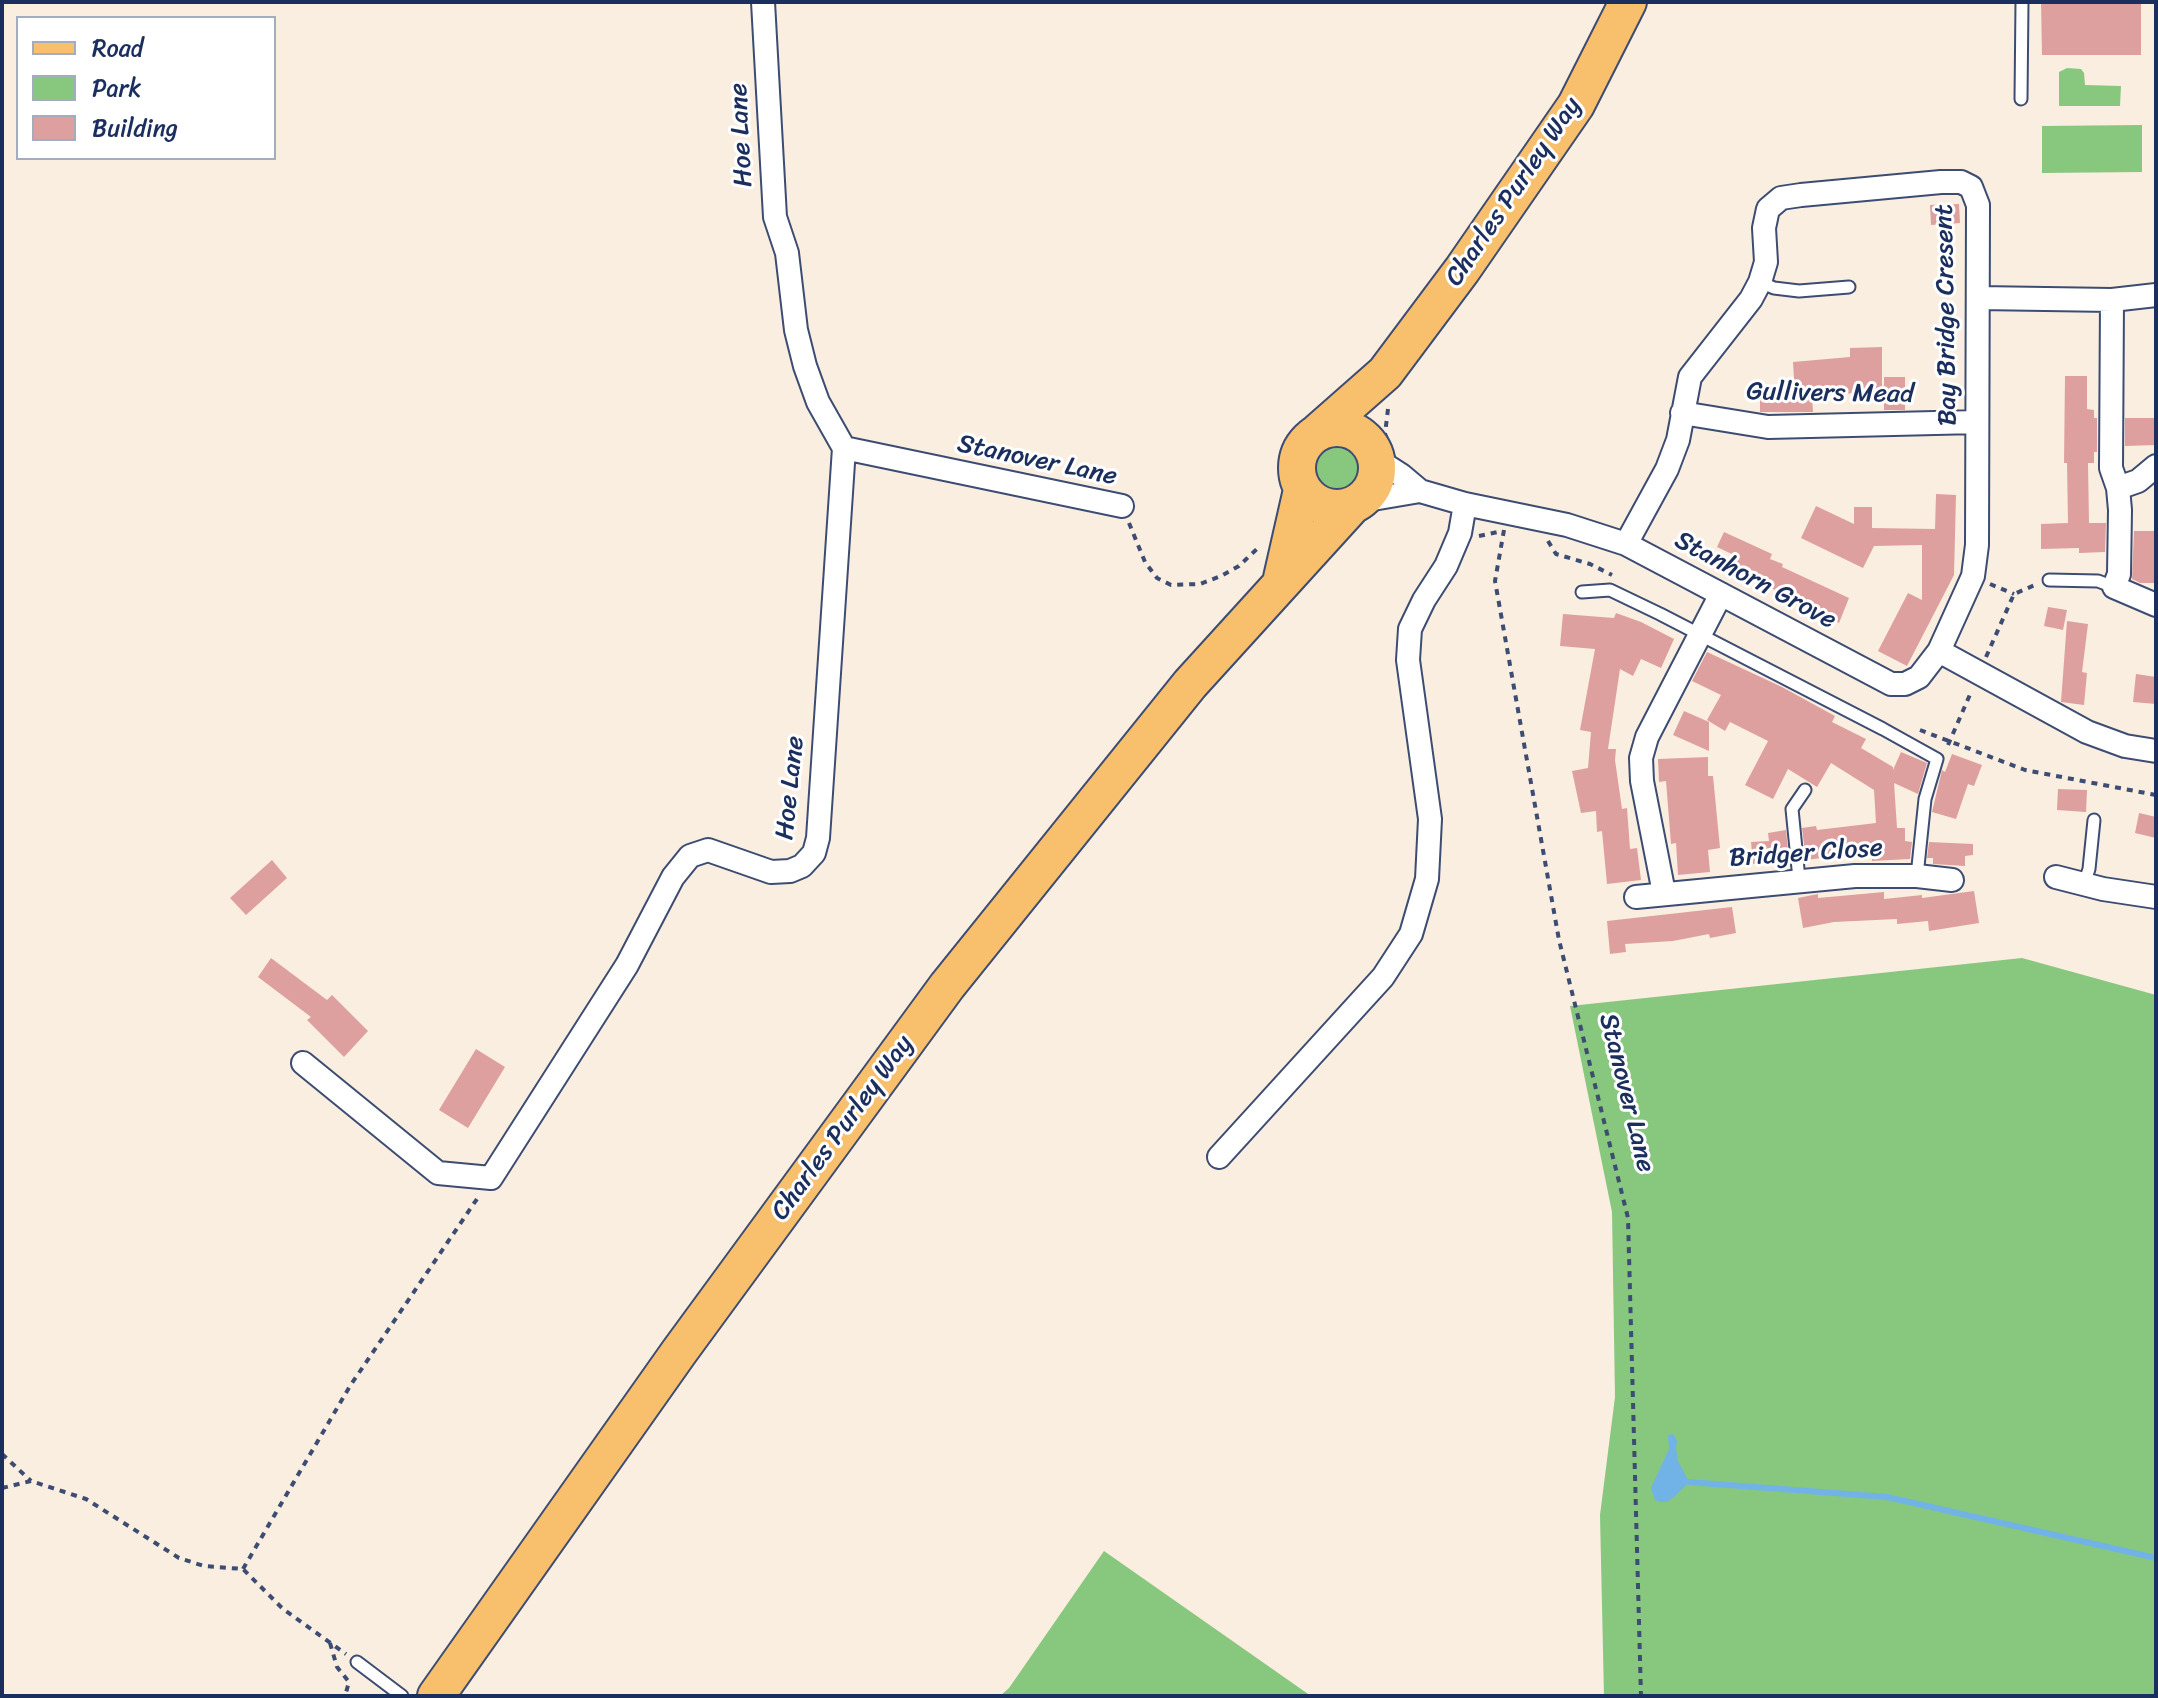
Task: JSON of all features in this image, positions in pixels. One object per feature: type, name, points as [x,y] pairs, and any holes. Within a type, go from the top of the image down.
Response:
[{"type":"main road","name":"Charles Purley Way","points":[[1318,432],[1385,373],[1462,270],[1576,105],[1628,2]]},
{"type":"main road","name":"Charles Purley Way","points":[[1371,450],[1385,373]]},
{"type":"main road","points":[[1330,428],[1356,432],[1371,450],[1375,481],[1356,504],[1337,509],[1299,505],[1296,464],[1299,451],[1318,432],[1330,428]]},
{"type":"main road","name":"Charles Purley Way","points":[[436,1696],[679,1352],[947,986],[1190,684],[1356,504]]},
{"type":"main road","name":"Charles Purley Way","points":[[1281,583],[1299,505]]},
{"type":"street","name":"Hoe Lane","points":[[491,1178],[627,965],[673,877],[690,856],[708,850],[771,872],[790,871],[802,866],[814,853],[818,838],[844,448],[818,402],[805,366],[796,330],[787,253],[775,217],[763,2]]},
{"type":"street","name":"Bay Bridge Cresent","points":[[1626,544],[1667,469],[1678,440],[1690,377],[1751,299],[1760,282],[1766,262],[1764,228],[1768,209],[1781,198],[1961,182],[1971,187],[1978,205],[1977,545]]},
{"type":"street","points":[[1979,298],[2112,300],[2156,295]]},
{"type":"street","points":[[2112,300],[2111,468],[2118,488],[2119,574],[2114,587],[2156,605]]},
{"type":"street","name":"Gullivers Mead","points":[[1682,413],[1768,427],[1977,422]]},
{"type":"street","name":"Stanover Lane","points":[[844,448],[1122,506]]},
{"type":"street","name":"Stanhorn Grove","points":[[1371,450],[1420,491],[1465,504],[1567,525],[1626,544],[1891,684],[1905,684],[1919,677],[1939,651],[1973,576],[1977,545]]},
{"type":"street","points":[[2118,488],[2138,481],[2156,466]]},
{"type":"street","name":"Stanhorn Grove","points":[[1356,504],[1420,491]]},
{"type":"street","points":[[1219,1157],[1383,977],[1411,934],[1427,879],[1430,819],[1408,660],[1410,629],[1446,566],[1460,533],[1465,504]]},
{"type":"street","points":[[1664,893],[1642,781],[1641,758],[1647,737],[1721,594]]},
{"type":"street","points":[[1939,651],[2087,732],[2125,746],[2156,751]]},
{"type":"street","name":"Bridger Close","points":[[1636,897],[1799,879],[1917,876],[1952,880]]},
{"type":"street","points":[[2056,877],[2156,897]]},
{"type":"street","points":[[303,1063],[438,1173],[491,1178]]},
{"type":"lane","points":[[2021,99],[2022,2]]},
{"type":"lane","points":[[1760,282],[1774,288],[1799,291],[1849,287]]},
{"type":"lane","points":[[2049,580],[2098,581],[2114,587]]},
{"type":"lane","points":[[1582,592],[1610,590],[1701,633],[1937,759],[1925,799],[1917,876]]},
{"type":"lane","points":[[1799,879],[1792,809],[1805,790]]},
{"type":"lane","points":[[2084,884],[2089,869],[2094,820]]},
{"type":"lane","points":[[357,1662],[402,1696]]},
{"type":"path","name":"Stanover Lane","points":[[1122,506],[1145,562],[1157,578],[1171,585],[1182,586],[1200,584],[1239,566],[1289,519],[1299,505]]},
{"type":"path","name":"Stanover Lane","points":[[1509,512],[1495,581],[1559,940],[1628,1218],[1641,1696]]},
{"type":"path","points":[[243,1569],[350,1386],[491,1178]]},
{"type":"path","points":[[2,1454],[31,1481],[86,1499],[179,1558],[204,1566],[243,1569],[283,1609],[357,1662]]},
{"type":"path","points":[[2,1488],[31,1481]]},
{"type":"path","points":[[329,1641],[337,1667],[349,1682],[345,1696]]},
{"type":"green space","points":[[2067,68],[2081,69],[2085,85],[2121,86],[2120,106],[2059,106],[2059,72]]},
{"type":"green space","points":[[2142,125],[2142,172],[2042,173],[2042,126]]},
{"type":"green space","points":[[1337,444],[1355,451],[1362,469],[1355,487],[1337,494],[1319,487],[1312,469],[1319,451]]},
{"type":"green space","points":[[2022,958],[2156,995],[2156,1696],[1604,1696],[1600,1515],[1615,1397],[1612,1212],[1570,1006]]},
{"type":"green space","points":[[1104,1551],[1311,1696],[1000,1696],[1009,1688]]},
{"type":"water","points":[[1673,1434],[1677,1440],[1678,1461],[1689,1482],[1667,1502],[1660,1502],[1655,1500],[1651,1488],[1669,1449],[1668,1435]]},
{"type":"building","points":[[2041,2],[2141,2],[2141,55],[2042,55]]},
{"type":"building","points":[[1959,204],[1960,223],[1931,225],[1930,205]]},
{"type":"building","points":[[1882,347],[1882,392],[1812,395],[1813,412],[1760,412],[1760,396],[1795,395],[1793,362],[1850,357],[1850,348]]},
{"type":"building","points":[[2065,376],[2087,376],[2087,409],[2094,410],[2094,418],[2097,418],[2097,452],[2094,452],[2094,463],[2088,463],[2089,523],[2106,523],[2105,552],[2079,553],[2079,548],[2041,549],[2041,524],[2068,523],[2067,463],[2064,463]]},
{"type":"building","points":[[1884,377],[1905,377],[1905,410],[1884,410]]},
{"type":"building","points":[[2125,418],[2156,418],[2156,445],[2125,446]]},
{"type":"building","points":[[1936,494],[1956,495],[1954,575],[1907,666],[1878,651],[1908,593],[1922,600],[1922,545],[1874,546],[1863,568],[1801,538],[1816,506],[1854,524],[1854,507],[1872,507],[1872,528],[1935,529]]},
{"type":"building","points":[[2134,531],[2156,531],[2156,583],[2140,583],[2132,579]]},
{"type":"building","points":[[1724,532],[1772,554],[1770,559],[1783,564],[1782,567],[1849,598],[1839,623],[1772,595],[1775,590],[1730,569],[1736,556],[1717,547]]},
{"type":"building","points":[[2048,607],[2067,610],[2063,630],[2044,626]]},
{"type":"building","points":[[1616,613],[1674,639],[1661,668],[1641,659],[1633,676],[1620,669],[1608,749],[1616,749],[1622,809],[1627,808],[1630,849],[1637,848],[1641,880],[1607,884],[1602,831],[1597,832],[1596,811],[1581,813],[1572,771],[1588,768],[1591,732],[1580,730],[1595,649],[1560,646],[1563,614],[1614,618]]},
{"type":"building","points":[[2067,621],[2088,624],[2082,672],[2087,673],[2084,705],[2061,702]]},
{"type":"building","points":[[1707,652],[1835,716],[1832,722],[1866,739],[1861,748],[1893,767],[1893,770],[1901,752],[1927,763],[1918,794],[1894,783],[1897,828],[1905,828],[1905,841],[1912,842],[1910,859],[1872,861],[1871,844],[1836,848],[1837,856],[1806,860],[1802,828],[1816,826],[1817,830],[1876,823],[1874,790],[1831,763],[1817,787],[1788,769],[1773,799],[1745,785],[1768,741],[1730,722],[1725,731],[1707,720],[1721,695],[1692,681]]},
{"type":"building","points":[[2136,674],[2156,677],[2156,704],[2133,702]]},
{"type":"building","points":[[1684,711],[1709,722],[1709,751],[1673,735]]},
{"type":"building","points":[[1952,754],[1982,765],[1974,786],[1968,784],[1956,819],[1932,812],[1942,770],[1945,772]]},
{"type":"building","points":[[1708,757],[1708,776],[1713,776],[1720,848],[1708,850],[1710,872],[1678,875],[1676,843],[1671,844],[1666,781],[1659,782],[1658,759]]},
{"type":"building","points":[[2058,789],[2087,790],[2086,812],[2057,810]]},
{"type":"building","points":[[2139,813],[2156,817],[2156,838],[2135,833]]},
{"type":"building","points":[[1786,830],[1789,861],[1753,864],[1751,842],[1769,841],[1768,833]]},
{"type":"building","points":[[1929,842],[1973,844],[1973,855],[1965,856],[1965,866],[1933,864],[1933,858],[1927,858]]},
{"type":"building","points":[[272,860],[287,878],[246,915],[230,898]]},
{"type":"building","points":[[1974,891],[1979,923],[1929,931],[1928,921],[1897,924],[1897,919],[1834,922],[1803,928],[1798,898],[1818,894],[1818,898],[1884,892],[1884,899],[1922,895],[1922,898]]},
{"type":"building","points":[[1732,907],[1736,933],[1710,938],[1709,934],[1673,941],[1625,944],[1626,952],[1610,954],[1607,921]]},
{"type":"building","points":[[271,958],[327,1000],[332,995],[368,1031],[344,1057],[307,1020],[311,1017],[258,977]]},
{"type":"building","points":[[476,1049],[505,1067],[468,1128],[439,1110]]},
{"type":"waterway","points":[[1689,1482],[1887,1497],[2156,1558]]}]
